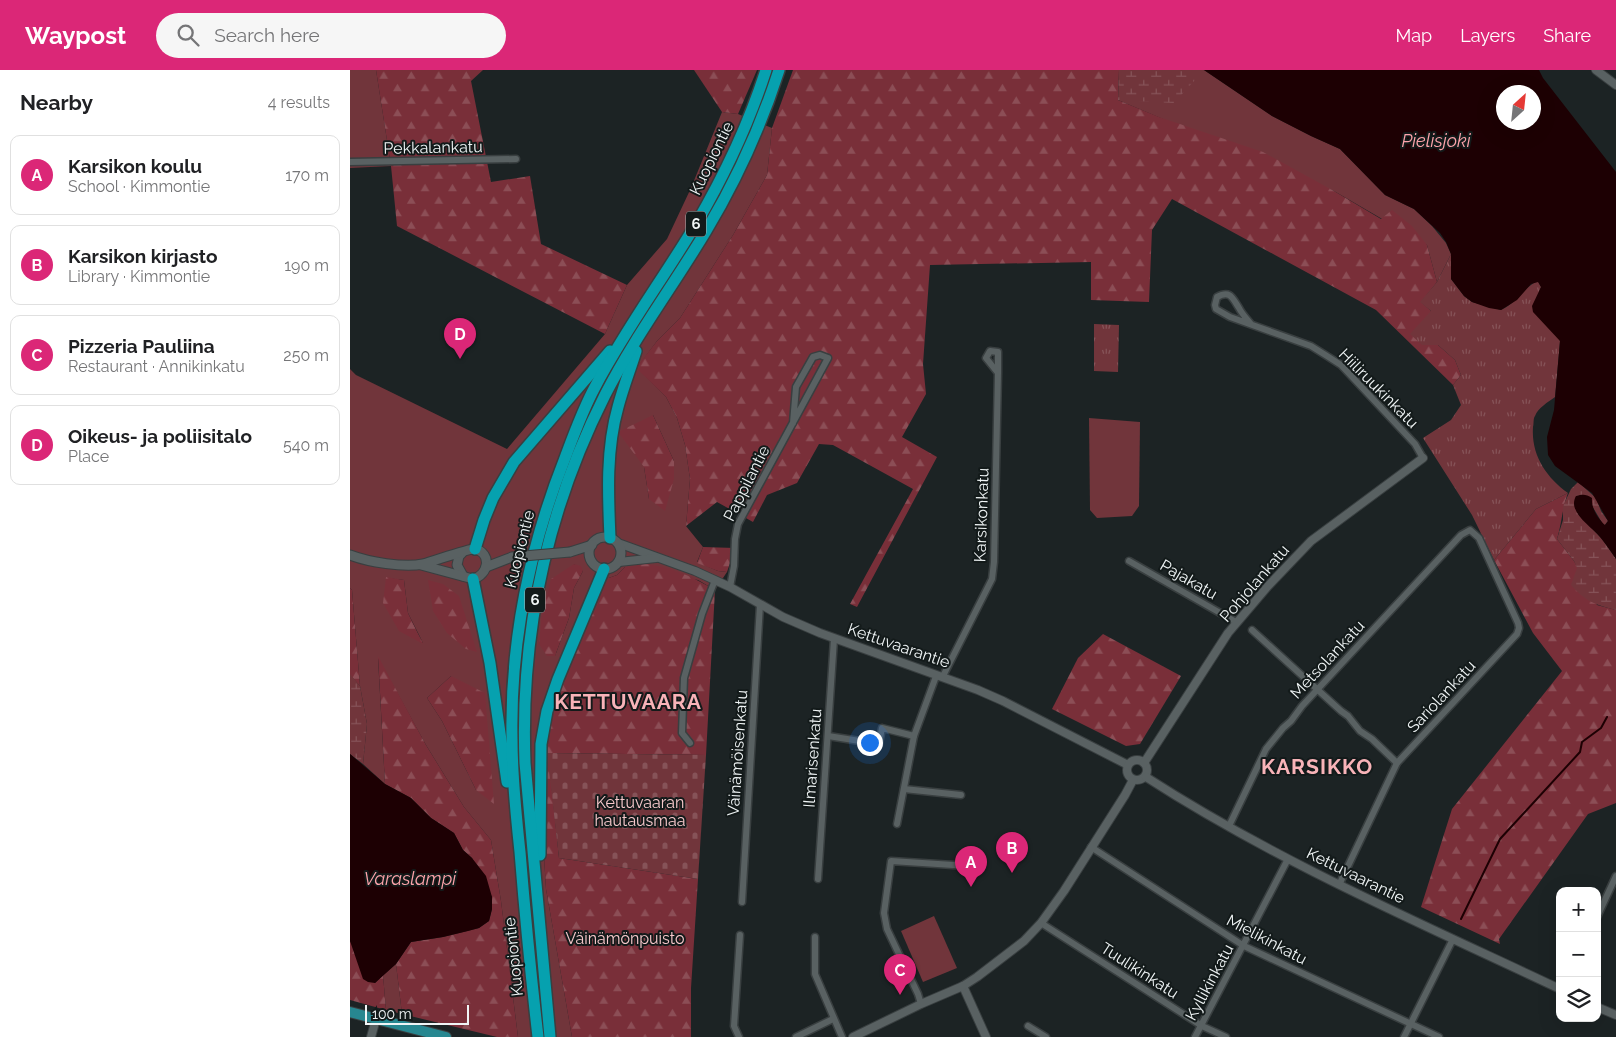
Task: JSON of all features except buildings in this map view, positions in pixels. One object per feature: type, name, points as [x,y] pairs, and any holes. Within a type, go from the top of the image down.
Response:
[{"type":"highway","name":"Kuopiontie","points":[[538,1037],[520,858],[513,764],[512,711],[516,644],[527,579],[543,516],[576,428],[595,386],[696,223],[725,169],[748,119],[766,70]]},
{"type":"highway","name":"Kuopiontie","points":[[550,1037],[524,738],[528,645],[533,610],[554,520],[584,440],[606,394],[643,331],[707,230],[733,181],[760,123],[779,70]]},
{"type":"highway","points":[[479,552],[484,520],[493,498],[514,462],[633,324]]},
{"type":"highway","points":[[614,540],[608,490],[610,452],[618,407],[643,331]]},
{"type":"highway","points":[[537,892],[540,846],[541,744],[548,711],[558,679],[604,569]]},
{"type":"highway","points":[[468,577],[490,663],[520,858]]},
{"type":"main road","points":[[486,567],[510,558],[570,552],[592,545],[600,538],[614,540],[622,552],[619,562],[612,568],[604,569],[595,566],[590,558],[592,545]]},
{"type":"main road","points":[[421,565],[462,553],[466,550],[510,558]]},
{"type":"main road","points":[[350,555],[397,564],[421,565],[468,577],[482,575],[486,567],[487,562],[479,552]]},
{"type":"main road","points":[[570,552],[590,558]]},
{"type":"main road","points":[[462,553],[459,556],[457,565],[468,577]]},
{"type":"main road","points":[[350,1012],[446,1037]]},
{"type":"street","points":[[1596,70],[1616,85]]},
{"type":"street","name":"Pekkalankatu","points":[[350,162],[516,159]]},
{"type":"street","name":"Hiiliruukinkatu","points":[[1251,324],[1235,299],[1223,294],[1217,297],[1216,309],[1230,317],[1311,346],[1341,366],[1415,444],[1423,458]]},
{"type":"street","name":"Pappilantie","points":[[730,587],[738,524],[793,423],[824,366],[828,358],[820,355],[813,357],[796,387],[793,423]]},
{"type":"street","name":"Karsikonkatu","points":[[897,824],[914,736],[939,677],[992,579],[994,562],[998,373]]},
{"type":"street","name":"Pohjolankatu","points":[[1144,763],[1236,622],[1268,586],[1311,541],[1423,458]]},
{"type":"street","name":"Metsolankatu","points":[[1229,826],[1266,749],[1283,728],[1461,535],[1470,530]]},
{"type":"street","name":"Sariolankatu","points":[[1339,885],[1397,763],[1517,634],[1519,628],[1479,538],[1470,530]]},
{"type":"street","name":"Kettuvaarantie","points":[[614,540],[715,580],[796,623],[834,639],[1003,701],[1128,765]]},
{"type":"street","name":"Kettuvaarantie","points":[[619,562],[658,557]]},
{"type":"street","name":"Pajakatu","points":[[1129,561],[1236,622]]},
{"type":"street","points":[[690,743],[682,733],[684,678],[702,614],[715,580]]},
{"type":"street","name":"Väinämöisenkatu","points":[[742,902],[760,605]]},
{"type":"street","points":[[1252,630],[1397,763]]},
{"type":"street","name":"Ilmarisenkatu","points":[[818,879],[834,639]]},
{"type":"street","points":[[828,736],[879,744],[882,728],[914,736]]},
{"type":"street","points":[[1136,760],[1144,763],[1148,768],[1146,777],[1140,780],[1133,780],[1127,774],[1128,765],[1136,760]]},
{"type":"street","name":"Kettuvaarantie","points":[[1146,777],[1288,859],[1556,987]]},
{"type":"street","points":[[853,1037],[963,986],[1024,941],[1041,923],[1133,780]]},
{"type":"street","points":[[904,789],[961,796]]},
{"type":"street","name":"Mielikinkatu","points":[[1091,847],[1244,946],[1439,1037]]},
{"type":"street","name":"Kyllikinkatu","points":[[1195,1037],[1288,859]]},
{"type":"street","points":[[921,1004],[887,929],[884,913],[891,861],[969,866]]},
{"type":"street","points":[[1601,908],[1616,876]]},
{"type":"street","name":"Tuulikinkatu","points":[[1041,923],[1202,1026],[1226,1037]]},
{"type":"street","points":[[739,1037],[734,1026],[740,935]]},
{"type":"street","points":[[815,937],[815,974],[842,1037]]},
{"type":"street","points":[[1404,1037],[1453,939]]},
{"type":"street","points":[[963,986],[986,1037]]},
{"type":"street","points":[[1601,1009],[1616,1015]]},
{"type":"street","points":[[371,1037],[376,1019]]},
{"type":"street","points":[[796,1037],[833,1019]]},
{"type":"street","points":[[1028,1026],[1046,1037]]},
{"type":"green space","points":[[350,70],[376,70],[391,166],[350,168]]},
{"type":"green space","points":[[376,70],[483,70],[471,81],[491,182],[530,176],[541,244],[627,285],[605,334],[397,226],[391,166]]},
{"type":"green space","points":[[694,70],[757,70],[738,114],[722,112]]},
{"type":"green space","points":[[793,70],[1119,70],[1118,100],[1159,117],[1263,152],[1381,219],[1392,210],[1412,226],[1427,245],[1437,282],[1421,302],[1431,311],[1422,345],[1438,345],[1455,360],[1461,375],[1453,385],[1376,310],[1172,199],[1152,230],[1149,302],[1091,300],[1091,262],[930,265],[923,364],[926,394],[902,437],[937,457],[857,607],[850,604],[913,489],[833,445],[819,444],[797,483],[767,495],[753,522],[717,502],[686,526],[690,479],[685,445],[677,418],[666,397],[636,368],[657,341],[680,318],[733,235],[767,175],[772,128]]},
{"type":"green space","points":[[1119,70],[1204,70],[1174,103],[1118,100]]},
{"type":"green space","points":[[1204,70],[1272,116],[1340,149],[1385,195],[1414,209],[1446,243],[1451,254],[1437,282],[1427,245],[1334,191],[1118,100]]},
{"type":"green space","points":[[722,112],[738,114],[772,128],[767,175],[733,235],[680,318],[657,341],[637,368],[666,397],[677,418],[685,445],[690,479],[686,526],[703,547],[697,562],[718,571],[727,572],[715,590],[698,580],[625,567],[617,575],[603,580],[541,806],[546,889],[572,1037],[518,1037],[501,901],[491,840],[464,807],[426,745],[378,658],[385,784],[363,764],[367,724],[360,686],[352,590],[350,588],[350,369],[356,375],[507,449],[605,334],[627,285],[667,239],[691,188]],"holes":[[[653,415],[674,461],[649,499],[644,467]],[[574,564],[583,571],[574,588],[569,618],[555,656]],[[386,578],[404,580],[408,613],[423,643]],[[451,676],[476,790],[442,721],[427,698]]]},
{"type":"green space","points":[[1451,254],[1451,279],[1464,296],[1472,302],[1501,310],[1512,303],[1533,283],[1538,281],[1541,287],[1539,292],[1560,341],[1555,397],[1536,413],[1533,437],[1537,456],[1541,464],[1553,480],[1568,493],[1536,509],[1494,560],[1472,515],[1423,438],[1451,420],[1461,405],[1453,385],[1461,375],[1455,360],[1438,345],[1422,345],[1410,334],[1431,311],[1420,302],[1437,282]]},
{"type":"green space","points":[[1094,324],[1119,325],[1118,372],[1094,371]]},
{"type":"green space","points":[[653,415],[674,461],[674,479],[665,511],[649,499],[644,467],[618,432]]},
{"type":"green space","points":[[1089,418],[1140,422],[1139,506],[1132,516],[1097,518],[1090,510]]},
{"type":"green space","points":[[1578,482],[1596,498],[1601,511],[1608,521],[1604,526],[1591,504],[1578,514],[1602,539],[1616,559],[1616,610],[1591,602],[1571,585],[1577,568],[1574,561],[1557,539],[1563,520],[1563,506],[1571,489]]},
{"type":"green space","points":[[1568,493],[1557,539],[1574,561],[1597,605],[1616,610],[1616,803],[1588,814],[1499,939],[1500,944],[1421,907],[1452,809],[1562,671],[1533,633],[1494,560],[1536,509]]},
{"type":"green space","points":[[703,547],[735,548],[727,572],[718,571],[697,563]]},
{"type":"green space","points":[[574,564],[581,566],[583,571],[574,588],[569,618],[555,656],[547,656],[539,644],[542,612],[551,579]]},
{"type":"green space","name":"Väinämönpuisto","points":[[645,564],[681,573],[715,590],[706,755],[548,753],[559,858],[698,879],[691,988],[691,1037],[572,1037],[546,889],[541,806],[543,745],[551,711],[603,580],[617,575],[625,567]]},
{"type":"green space","points":[[386,577],[404,580],[408,613],[423,644],[399,631],[383,603]]},
{"type":"green space","points":[[428,580],[443,584],[459,596],[477,652],[466,649],[447,633],[433,611]]},
{"type":"green space","points":[[350,588],[352,590],[360,686],[350,675]]},
{"type":"green space","points":[[1103,634],[1181,676],[1140,744],[1126,746],[1052,709],[1078,658]]},
{"type":"green space","points":[[378,656],[426,745],[464,807],[491,840],[501,901],[518,1037],[497,1037],[402,1014],[396,964],[411,942],[443,937],[479,928],[489,921],[492,897],[472,858],[463,850],[454,833],[431,818],[411,798],[385,784]]},
{"type":"green space","points":[[350,674],[360,686],[367,724],[363,764],[350,754]]},
{"type":"green space","points":[[451,676],[485,693],[494,804],[476,790],[442,721],[427,698]]},
{"type":"green space","name":"Kettuvaaran hautausmaa","points":[[547,753],[706,755],[698,879],[559,858]]},
{"type":"green space","points":[[934,916],[957,968],[923,982],[901,931]]},
{"type":"green space","points":[[350,941],[375,983],[383,975],[386,1010],[350,1000]]},
{"type":"green space","points":[[396,964],[402,1014],[386,1010],[383,975]]},
{"type":"water","name":"Pielisjoki","points":[[1204,70],[1539,70],[1543,78],[1616,172],[1616,559],[1600,537],[1581,518],[1575,508],[1576,496],[1584,495],[1592,498],[1595,513],[1605,525],[1608,521],[1592,493],[1555,466],[1548,455],[1547,437],[1554,410],[1560,341],[1533,312],[1532,306],[1541,287],[1538,282],[1531,284],[1517,300],[1501,310],[1472,302],[1464,296],[1451,279],[1451,254],[1440,233],[1414,209],[1385,195],[1340,149],[1272,116]]},
{"type":"water","name":"Varaslampi","points":[[350,754],[385,784],[411,798],[431,818],[454,833],[463,850],[486,876],[492,897],[489,921],[479,928],[468,931],[411,942],[396,964],[375,983],[363,979],[350,941]]},
{"type":"waterway","points":[[1461,919],[1500,839],[1580,752],[1582,742],[1601,728],[1607,717]]},
{"type":"place","name":"Oikeus- ja poliisitalo","points":[[460,359]]},
{"type":"place","name":"Karsikon kirjasto","points":[[1012,873]]},
{"type":"place","name":"Karsikon koulu","points":[[971,887]]},
{"type":"place","name":"Pizzeria Pauliina","points":[[900,995]]},
{"type":"district","name":"KETTUVAARA","points":[[628,702]]},
{"type":"district","name":"KARSIKKO","points":[[1317,767]]}]
